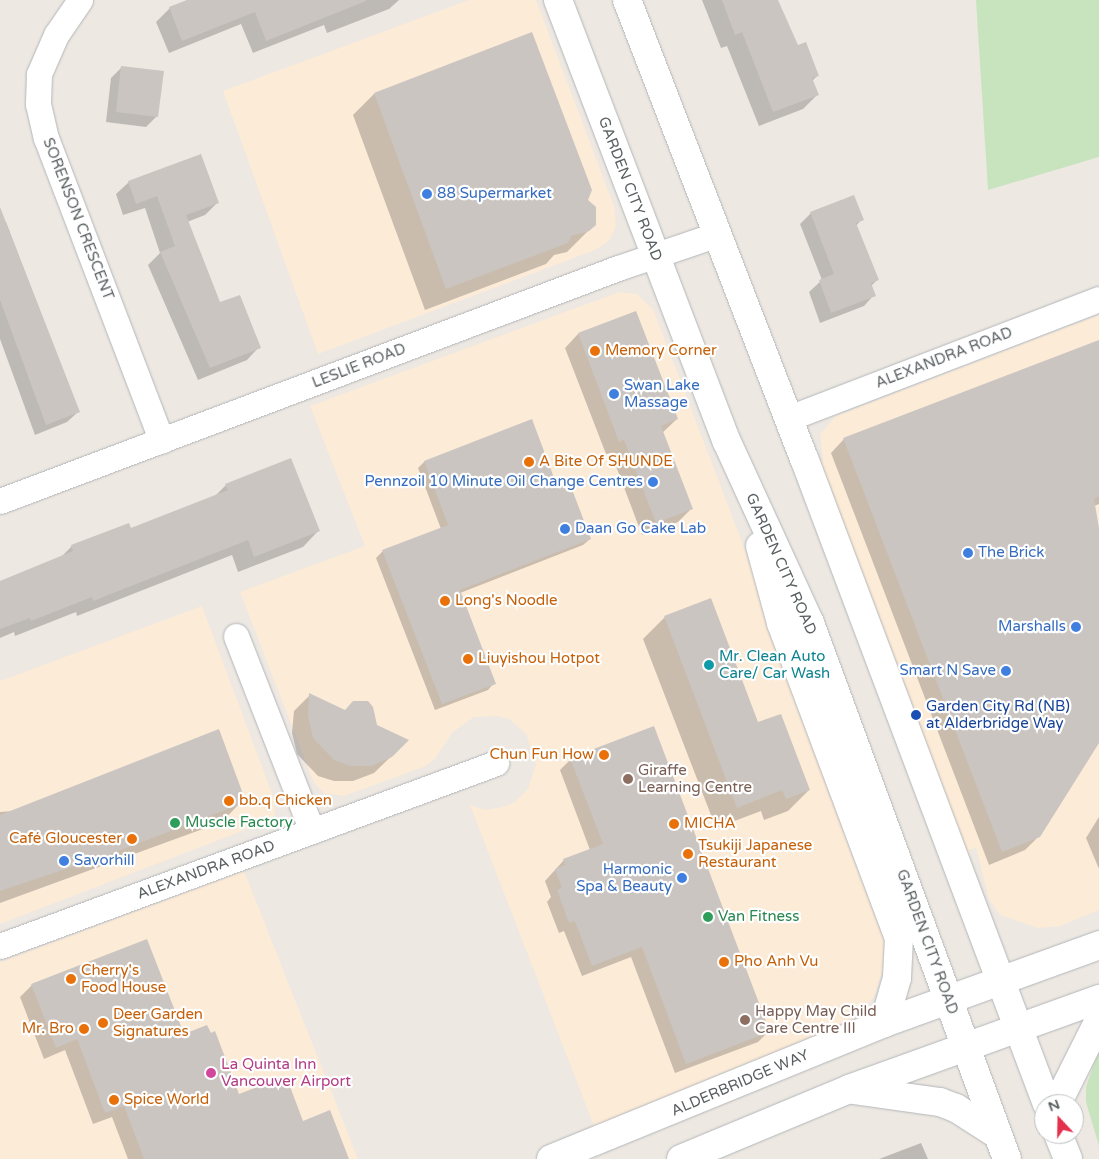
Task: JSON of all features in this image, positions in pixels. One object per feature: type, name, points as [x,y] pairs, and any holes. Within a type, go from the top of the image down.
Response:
[{"type":"main road","name":"GARDEN CITY ROAD","points":[[558,0],[656,257],[750,495],[810,623],[1003,1147]]},
{"type":"main road","points":[[627,0],[789,418],[1043,1094]]},
{"type":"main road","points":[[750,495],[781,623],[899,938],[897,978],[884,1023]]},
{"type":"main road","name":"ALDERBRIDGE WAY","points":[[551,1159],[884,1023],[1099,944]]},
{"type":"main road","points":[[681,1159],[849,1090],[1099,999]]},
{"type":"main road","points":[[1062,1094],[1099,1020]]},
{"type":"main road","points":[[849,1090],[940,1102],[956,1108],[1003,1147]]},
{"type":"main road","points":[[1062,1144],[1068,1159]]},
{"type":"street","name":"SORENSON CRESCENT","points":[[80,0],[56,35],[39,74],[38,104],[46,138],[162,441]]},
{"type":"street","name":"LESLIE ROAD","points":[[0,501],[618,268],[656,257],[718,234]]},
{"type":"street","name":"ALEXANDRA ROAD","points":[[789,418],[1099,299]]},
{"type":"street","points":[[236,636],[312,831]]},
{"type":"street","name":"ALEXANDRA ROAD","points":[[0,946],[496,762]]},
{"type":"shaded area","points":[[469,0],[536,0],[614,206],[616,226],[609,241],[595,250],[318,354],[223,91]]},
{"type":"shaded area","points":[[619,292],[637,294],[653,309],[886,919],[888,954],[874,997],[859,1014],[841,1025],[594,1126],[470,805],[485,810],[502,807],[515,802],[528,789],[536,764],[526,734],[509,719],[498,716],[474,717],[453,732],[434,760],[426,766],[344,796],[324,793],[314,783],[240,592],[365,546],[310,406]]},
{"type":"shaded area","points":[[1099,315],[1099,910],[1060,926],[1038,928],[1000,915],[989,899],[976,848],[969,850],[971,863],[816,464],[823,461],[820,434],[836,416]]},
{"type":"shaded area","points":[[202,606],[274,799],[275,813],[271,820],[0,924],[0,681]]},
{"type":"shaded area","points":[[244,871],[358,1159],[0,1159],[0,962]]},
{"type":"green space","points":[[976,0],[1099,0],[1099,157],[988,190]]},
{"type":"green space","points":[[1099,1050],[1099,1146],[1086,1102],[1086,1087]]},
{"type":"building","points":[[187,0],[366,1],[266,41],[255,12],[182,41],[169,7]]},
{"type":"building","points":[[722,0],[778,0],[798,45],[806,42],[819,76],[812,78],[819,95],[773,112],[742,32],[735,35]]},
{"type":"building","points":[[532,32],[592,190],[588,200],[596,207],[596,225],[589,231],[571,236],[568,243],[446,289],[374,93]]},
{"type":"building","points":[[121,66],[164,71],[158,117],[116,112]]},
{"type":"building","points":[[201,154],[219,203],[186,215],[220,302],[240,295],[261,348],[210,368],[160,252],[175,246],[157,196],[136,204],[128,181]]},
{"type":"building","points":[[854,195],[864,220],[856,223],[879,280],[871,283],[876,296],[831,313],[819,280],[834,274],[810,212]]},
{"type":"building","points":[[0,207],[80,412],[46,425],[0,300]]},
{"type":"building","points":[[636,311],[678,419],[661,426],[693,509],[656,523],[624,440],[619,442],[578,333]]},
{"type":"building","points":[[1099,340],[1099,496],[1094,499],[1099,528],[1099,743],[1040,837],[1002,852],[843,438]]},
{"type":"building","points":[[532,419],[556,483],[568,479],[591,539],[460,590],[496,684],[442,704],[382,550],[448,525],[424,461]]},
{"type":"building","points":[[291,458],[320,531],[254,557],[248,540],[93,601],[92,597],[31,621],[30,618],[0,629],[0,581],[73,551],[71,545],[129,523],[131,528],[228,490],[225,484]]},
{"type":"building","name":"Mr. Clean Auto Care/ Car Wash","points":[[711,598],[758,722],[781,714],[810,790],[786,799],[782,790],[737,808],[664,616]]},
{"type":"building","points":[[309,693],[345,710],[353,701],[368,701],[373,707],[377,725],[409,740],[392,757],[371,766],[350,766],[334,760],[313,738],[308,716]]},
{"type":"building","points":[[654,726],[770,1032],[686,1064],[642,947],[592,966],[575,921],[569,923],[557,890],[562,888],[555,869],[565,865],[563,859],[603,844],[570,758]]},
{"type":"building","points":[[219,729],[243,794],[238,796],[241,804],[108,855],[0,891],[0,815]]},
{"type":"building","points":[[147,939],[184,1034],[207,1025],[211,1033],[215,1031],[239,1094],[286,1076],[303,1121],[330,1110],[349,1159],[144,1159],[124,1106],[105,1113],[77,1039],[56,1048],[31,984]]},
{"type":"place","name":"88 Supermarket","points":[[427,194]]},
{"type":"place","name":"Memory Corner","points":[[595,351]]},
{"type":"place","name":"Swan Lake Massage","points":[[614,394]]},
{"type":"place","name":"A Bite Of SHUNDE","points":[[529,462]]},
{"type":"place","name":"Pennzoil 10 Minute Oil Change Centres","points":[[653,482]]},
{"type":"place","name":"Daan Go Cake Lab","points":[[565,529]]},
{"type":"place","name":"The Brick","points":[[968,553]]},
{"type":"place","name":"Long's Noodle","points":[[445,601]]},
{"type":"place","name":"Marshalls","points":[[1076,627]]},
{"type":"place","name":"Liuyishou Hotpot","points":[[468,659]]},
{"type":"place","name":"Mr. Clean Auto Care/ Car Wash","points":[[709,665]]},
{"type":"place","name":"Smart N Save","points":[[1006,671]]},
{"type":"place","name":"Garden City Rd (NB) at Alderbridge Way","points":[[916,715]]},
{"type":"place","name":"Chun Fun How","points":[[604,755]]},
{"type":"place","name":"Giraffe Learning Centre","points":[[628,779]]},
{"type":"place","name":"bb.q Chicken","points":[[229,801]]},
{"type":"place","name":"Muscle Factory","points":[[175,823]]},
{"type":"place","name":"MICHA","points":[[674,824]]},
{"type":"place","name":"Café Gloucester","points":[[132,839]]},
{"type":"place","name":"Tsukiji Japanese Restaurant","points":[[688,854]]},
{"type":"place","name":"Savorhill","points":[[64,861]]},
{"type":"place","name":"Harmonic Spa & Beauty","points":[[682,878]]},
{"type":"place","name":"Van Fitness","points":[[708,917]]},
{"type":"place","name":"Pho Anh Vu","points":[[724,962]]},
{"type":"place","name":"Cherry's Food House","points":[[71,979]]},
{"type":"place","name":"Happy May Child Care Centre III","points":[[745,1020]]},
{"type":"place","name":"Deer Garden Signatures","points":[[103,1023]]},
{"type":"place","name":"Mr. Bro","points":[[84,1029]]},
{"type":"place","name":"La Quinta Inn Vancouver Airport","points":[[211,1073]]},
{"type":"place","name":"Spice World","points":[[114,1100]]}]
